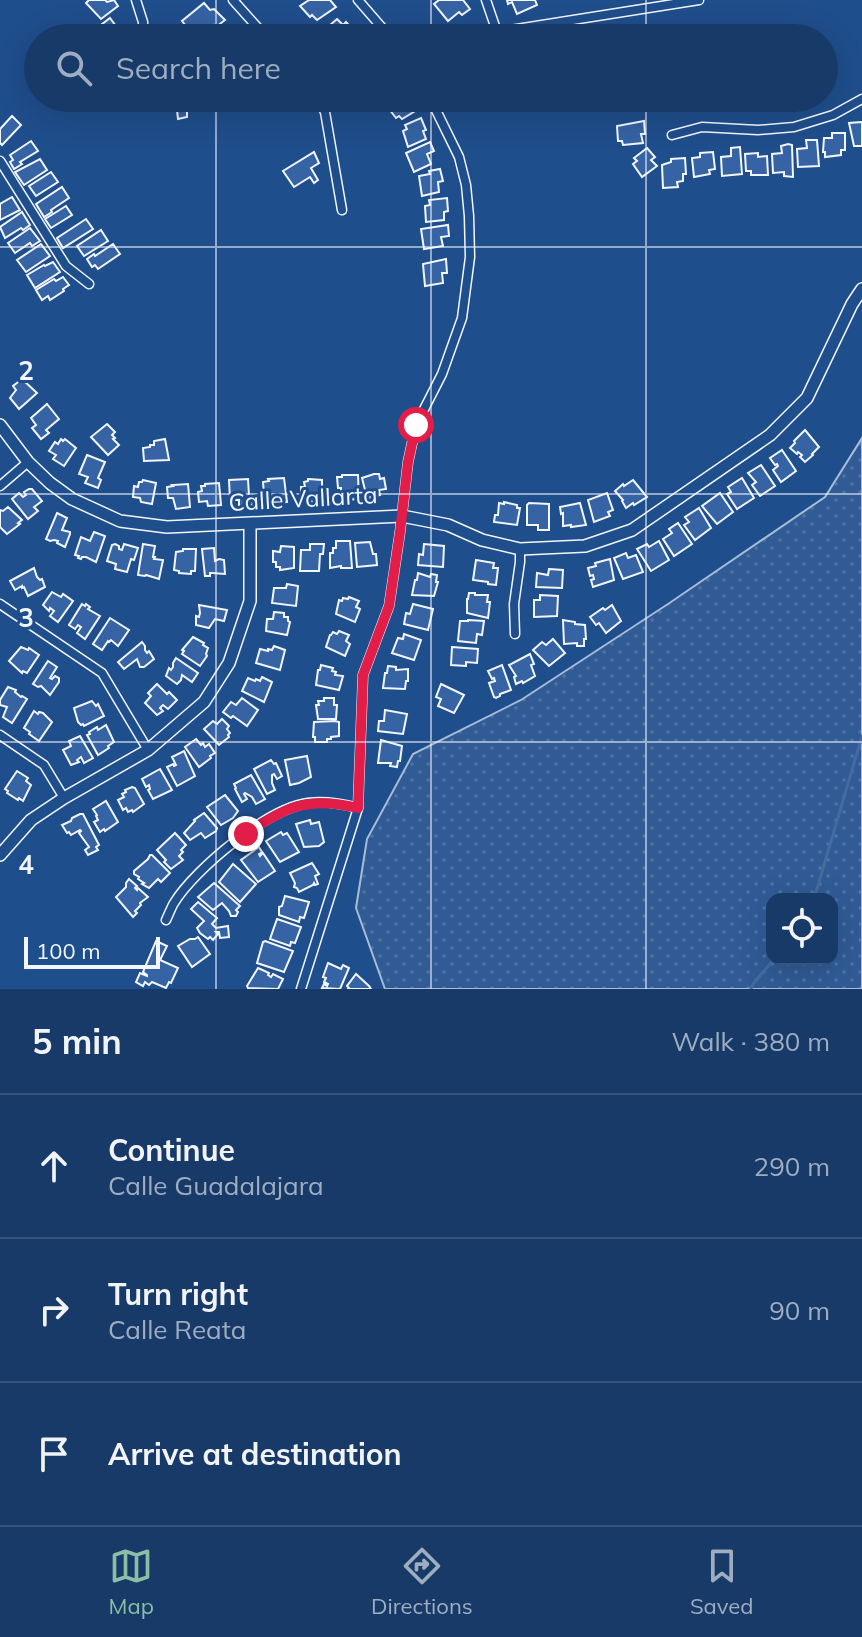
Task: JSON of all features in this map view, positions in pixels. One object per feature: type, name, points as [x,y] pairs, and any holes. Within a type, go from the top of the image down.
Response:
[{"type":"street","points":[[136,0],[143,24]]},
{"type":"street","points":[[233,0],[254,24]]},
{"type":"street","points":[[358,0],[379,24]]},
{"type":"street","points":[[486,0],[494,24]]},
{"type":"street","points":[[548,24],[699,0]]},
{"type":"street","points":[[672,135],[702,127],[758,130],[794,127],[833,115],[862,99]]},
{"type":"street","points":[[325,112],[342,210]]},
{"type":"street","points":[[301,989],[358,808],[363,675],[389,606],[408,462],[416,425],[442,374],[462,318],[470,257],[466,185],[459,157],[437,112]]},
{"type":"street","points":[[0,161],[66,266],[89,284]]},
{"type":"street","name":"Calle Vallarta","points":[[0,425],[28,462],[50,483],[72,499],[120,521],[167,527],[402,516],[448,525],[482,540],[520,549],[585,546],[632,530],[770,435],[807,398],[862,289]]},
{"type":"street","points":[[0,486],[28,462]]},
{"type":"street","points":[[0,855],[31,820],[148,750],[204,702],[229,663],[250,601],[250,524]]},
{"type":"street","points":[[515,634],[514,604],[520,549]]},
{"type":"street","points":[[0,604],[102,673],[148,750]]},
{"type":"street","points":[[0,735],[44,765],[64,798]]},
{"type":"street","points":[[166,920],[172,905],[198,873],[264,821],[308,803],[358,808]]},
{"type":"shaded area","points":[[862,438],[862,989],[385,989],[356,908],[367,839],[413,754],[521,700],[825,497]]},
{"type":"building","points":[[89,0],[114,0],[118,6],[101,19],[86,3]]},
{"type":"building","points":[[309,0],[330,0],[336,7],[317,20],[300,6]]},
{"type":"building","points":[[439,0],[463,0],[470,9],[462,15],[459,12],[448,21],[434,4]]},
{"type":"building","points":[[507,0],[535,0],[537,5],[517,14],[512,2],[508,4]]},
{"type":"building","points":[[204,3],[225,20],[220,24],[184,24],[182,21]]},
{"type":"building","points":[[177,112],[187,112],[187,117],[178,119]]},
{"type":"building","points":[[391,112],[414,112],[402,119],[399,116],[396,118]]},
{"type":"building","points":[[12,116],[21,125],[2,145],[0,129]]},
{"type":"building","points":[[421,118],[426,139],[408,147],[403,131],[407,129],[405,125]]},
{"type":"building","points":[[644,121],[645,134],[641,134],[643,143],[623,145],[622,141],[618,141],[617,126]]},
{"type":"building","points":[[862,122],[862,146],[854,146],[849,123]]},
{"type":"building","points":[[832,133],[845,133],[845,150],[841,150],[841,155],[825,157],[824,138],[832,138]]},
{"type":"building","points":[[806,140],[817,140],[819,166],[798,167],[797,149],[807,148]]},
{"type":"building","points":[[31,141],[38,151],[14,169],[10,155]]},
{"type":"building","points":[[430,142],[434,151],[427,154],[431,164],[414,172],[406,153]]},
{"type":"building","points":[[792,145],[793,177],[784,176],[784,172],[773,173],[772,154],[782,153],[781,146]]},
{"type":"building","points":[[740,147],[742,174],[722,176],[721,157],[731,156],[731,148]]},
{"type":"building","points":[[647,148],[655,157],[651,160],[657,166],[642,177],[633,164],[637,161],[634,158]]},
{"type":"building","points":[[314,152],[319,163],[311,168],[318,180],[314,183],[310,177],[294,187],[283,171]]},
{"type":"building","points":[[713,152],[715,169],[709,170],[710,174],[694,177],[692,158],[700,157],[700,153]]},
{"type":"building","points":[[758,153],[758,157],[767,156],[768,175],[751,175],[751,171],[746,171],[745,154]]},
{"type":"building","points":[[685,158],[683,181],[677,182],[678,187],[663,188],[662,165],[671,162],[671,159]]},
{"type":"building","points":[[40,159],[47,170],[24,185],[15,172]]},
{"type":"building","points":[[440,169],[443,181],[438,182],[439,192],[422,196],[419,176]]},
{"type":"building","points":[[51,172],[58,182],[36,196],[29,186]]},
{"type":"building","points":[[62,187],[69,198],[44,217],[36,204]]},
{"type":"building","points":[[12,197],[20,210],[0,220],[0,204]]},
{"type":"building","points":[[447,198],[448,211],[444,212],[444,220],[426,222],[425,206],[430,205],[429,200]]},
{"type":"building","points":[[66,206],[72,215],[51,228],[45,219]]},
{"type":"building","points":[[22,212],[30,225],[5,238],[0,227]]},
{"type":"building","points":[[86,219],[93,229],[63,248],[57,238]]},
{"type":"building","points":[[448,225],[449,236],[441,237],[443,246],[424,249],[421,229]]},
{"type":"building","points":[[30,228],[40,241],[32,246],[30,243],[15,253],[8,243]]},
{"type":"building","points":[[101,230],[108,241],[84,256],[77,246]]},
{"type":"building","points":[[41,244],[50,256],[26,272],[17,260]]},
{"type":"building","points":[[113,244],[120,254],[98,269],[95,265],[92,267],[87,259]]},
{"type":"building","points":[[446,259],[447,273],[442,273],[443,283],[425,286],[423,264]]},
{"type":"building","points":[[53,262],[60,272],[35,288],[27,275]]},
{"type":"building","points":[[63,277],[69,285],[64,291],[50,300],[48,296],[42,300],[36,290]]},
{"type":"building","points":[[22,379],[37,393],[19,409],[10,398],[16,390],[13,386]]},
{"type":"building","points":[[47,404],[59,419],[41,439],[32,428],[36,425],[31,418]]},
{"type":"building","points":[[107,424],[115,432],[113,439],[119,445],[108,455],[91,437]]},
{"type":"building","points":[[805,430],[819,447],[805,462],[800,457],[802,455],[790,448]]},
{"type":"building","points":[[61,439],[76,448],[64,466],[53,459],[56,455],[49,451]]},
{"type":"building","points":[[165,439],[169,460],[144,461],[143,448]]},
{"type":"building","points":[[782,450],[796,471],[781,482],[773,470],[778,466],[770,458]]},
{"type":"building","points":[[87,455],[105,462],[98,478],[101,480],[98,488],[85,483],[88,477],[79,474]]},
{"type":"building","points":[[761,465],[775,486],[760,496],[752,485],[756,482],[748,473]]},
{"type":"building","points":[[379,474],[380,479],[384,478],[386,489],[379,490],[380,495],[367,498],[362,478]]},
{"type":"building","points":[[358,475],[359,499],[345,500],[345,492],[338,488],[337,477]]},
{"type":"building","points":[[284,478],[287,502],[273,504],[272,496],[264,494],[263,482]]},
{"type":"building","points":[[742,478],[754,498],[737,509],[727,494],[731,492],[728,487]]},
{"type":"building","points":[[248,479],[253,505],[239,506],[239,500],[230,500],[229,480]]},
{"type":"building","points":[[308,479],[322,480],[322,501],[311,502],[309,497],[301,498],[301,487],[305,487],[304,482]]},
{"type":"building","points":[[143,480],[156,483],[152,504],[133,497],[134,486],[138,487]]},
{"type":"building","points":[[633,480],[647,497],[626,508],[615,491]]},
{"type":"building","points":[[219,483],[221,505],[208,506],[207,501],[199,502],[201,486]]},
{"type":"building","points":[[188,484],[190,507],[176,509],[173,498],[168,498],[167,487]]},
{"type":"building","points":[[29,489],[42,501],[34,507],[38,511],[28,519],[12,499],[19,493],[23,497]]},
{"type":"building","points":[[607,493],[613,510],[608,512],[610,516],[594,522],[588,500]]},
{"type":"building","points":[[720,493],[733,512],[717,524],[702,506]]},
{"type":"building","points":[[499,503],[520,508],[517,525],[494,522]]},
{"type":"building","points":[[529,503],[549,504],[549,530],[538,530],[538,525],[527,525]]},
{"type":"building","points":[[580,503],[586,525],[563,526],[560,507]]},
{"type":"building","points":[[8,507],[22,520],[7,534],[0,527],[0,510]]},
{"type":"building","points":[[699,508],[711,528],[695,540],[684,525],[689,522],[685,517]]},
{"type":"building","points":[[57,513],[67,518],[62,530],[70,532],[65,547],[58,541],[46,539]]},
{"type":"building","points":[[678,523],[692,544],[674,556],[663,539],[672,533],[669,529]]},
{"type":"building","points":[[94,532],[105,536],[96,562],[86,557],[78,558],[75,555],[81,537],[90,541]]},
{"type":"building","points":[[336,541],[350,541],[352,568],[330,568],[330,553],[336,548]]},
{"type":"building","points":[[659,541],[669,560],[651,571],[637,549]]},
{"type":"building","points":[[370,542],[377,565],[357,567],[355,543]]},
{"type":"building","points":[[115,544],[122,550],[124,544],[138,548],[127,572],[115,569],[116,564],[107,561]]},
{"type":"building","points":[[143,544],[155,546],[154,559],[163,560],[159,579],[138,575]]},
{"type":"building","points":[[310,544],[324,544],[319,571],[300,571],[301,550],[310,550]]},
{"type":"building","points":[[424,544],[444,546],[443,567],[418,565]]},
{"type":"building","points":[[281,546],[294,547],[294,568],[280,570],[273,562],[273,551],[280,552]]},
{"type":"building","points":[[214,548],[215,561],[224,560],[225,574],[210,573],[210,576],[205,576],[202,549]]},
{"type":"building","points":[[196,549],[195,571],[191,574],[174,570],[176,552]]},
{"type":"building","points":[[626,553],[628,558],[636,555],[643,572],[623,579],[614,558]]},
{"type":"building","points":[[610,559],[614,580],[593,587],[593,575],[590,576],[588,568]]},
{"type":"building","points":[[476,560],[494,563],[493,568],[498,568],[496,585],[473,580]]},
{"type":"building","points":[[34,568],[45,587],[28,596],[22,586],[15,590],[10,581]]},
{"type":"building","points":[[549,569],[563,570],[562,588],[536,587],[537,573],[548,575]]},
{"type":"building","points":[[418,573],[430,577],[431,574],[437,575],[434,596],[412,595]]},
{"type":"building","points":[[287,584],[298,586],[296,606],[272,603],[274,588],[286,588]]},
{"type":"building","points":[[52,592],[61,597],[63,594],[73,601],[58,622],[50,616],[54,611],[43,605]]},
{"type":"building","points":[[469,593],[488,595],[488,618],[467,613]]},
{"type":"building","points":[[540,595],[558,596],[557,616],[534,617],[534,600],[540,600]]},
{"type":"building","points":[[349,597],[359,601],[356,607],[360,609],[355,622],[336,614],[339,600]]},
{"type":"building","points":[[82,604],[100,616],[85,639],[77,633],[81,627],[78,625],[75,629],[69,625]]},
{"type":"building","points":[[413,604],[433,609],[428,630],[404,624],[406,613],[410,614]]},
{"type":"building","points":[[199,605],[227,610],[224,621],[215,619],[209,628],[196,625]]},
{"type":"building","points":[[612,605],[621,621],[606,633],[590,617]]},
{"type":"building","points":[[274,612],[284,613],[284,617],[288,617],[287,635],[266,631],[267,619],[273,619]]},
{"type":"building","points":[[110,618],[129,630],[118,646],[111,640],[102,650],[93,644]]},
{"type":"building","points":[[563,620],[585,625],[584,646],[564,644]]},
{"type":"building","points":[[460,621],[484,621],[482,635],[477,634],[476,643],[458,641]]},
{"type":"building","points":[[339,631],[349,635],[346,641],[350,644],[345,656],[326,647],[330,635]]},
{"type":"building","points":[[404,634],[421,640],[414,660],[392,653],[398,638],[403,639]]},
{"type":"building","points":[[193,637],[208,648],[200,666],[182,654]]},
{"type":"building","points":[[553,639],[565,653],[549,666],[533,650],[542,642],[546,645]]},
{"type":"building","points":[[142,642],[154,659],[140,667],[137,659],[124,669],[118,662]]},
{"type":"building","points":[[274,646],[285,650],[280,670],[256,663],[260,649],[268,651]]},
{"type":"building","points":[[21,647],[39,655],[27,673],[22,673],[9,661]]},
{"type":"building","points":[[452,647],[478,649],[477,663],[451,665]]},
{"type":"building","points":[[530,654],[535,676],[516,684],[516,676],[509,665]]},
{"type":"building","points":[[176,658],[198,673],[192,682],[182,675],[177,684],[166,676]]},
{"type":"building","points":[[48,661],[57,667],[50,678],[59,678],[50,695],[41,686],[33,684]]},
{"type":"building","points":[[321,665],[333,668],[335,675],[343,676],[339,690],[316,685]]},
{"type":"building","points":[[502,665],[511,690],[496,698],[489,683],[495,681],[488,671]]},
{"type":"building","points":[[388,666],[396,667],[396,670],[408,669],[405,689],[383,688]]},
{"type":"building","points":[[262,677],[272,682],[264,702],[242,691],[248,678],[260,681]]},
{"type":"building","points":[[157,684],[177,700],[168,709],[163,705],[160,708],[163,711],[157,715],[145,703],[151,696],[148,693]]},
{"type":"building","points":[[441,684],[464,695],[454,713],[438,706],[441,699],[436,697]]},
{"type":"building","points":[[8,687],[27,699],[12,723],[3,717],[7,707],[0,705]]},
{"type":"building","points":[[242,698],[258,710],[247,726],[223,712],[231,702],[236,705]]},
{"type":"building","points":[[324,698],[334,698],[336,719],[318,719],[316,705]]},
{"type":"building","points":[[92,701],[96,706],[98,704],[104,716],[81,725],[74,708]]},
{"type":"building","points":[[385,710],[407,714],[403,734],[378,731],[379,721],[384,721]]},
{"type":"building","points":[[34,711],[43,713],[52,722],[39,741],[24,728]]},
{"type":"building","points":[[222,719],[229,726],[227,729],[230,733],[219,745],[204,729],[213,721],[217,724]]},
{"type":"building","points":[[314,722],[339,722],[339,736],[327,739],[327,742],[315,742]]},
{"type":"building","points":[[106,725],[114,742],[98,755],[87,735],[97,727],[98,730]]},
{"type":"building","points":[[80,736],[93,758],[84,763],[81,757],[77,760],[79,762],[71,765],[63,750],[71,746],[69,741]]},
{"type":"building","points":[[196,739],[205,747],[209,744],[215,753],[199,767],[185,747]]},
{"type":"building","points":[[381,740],[402,746],[397,767],[390,766],[391,763],[378,763]]},
{"type":"building","points":[[184,751],[195,776],[177,786],[167,767],[176,765],[172,757]]},
{"type":"building","points":[[307,756],[311,777],[290,785],[285,760]]},
{"type":"building","points":[[271,760],[276,763],[282,776],[277,779],[272,775],[275,790],[267,794],[254,769]]},
{"type":"building","points":[[160,769],[172,790],[153,799],[149,785],[146,787],[142,779]]},
{"type":"building","points":[[17,771],[28,778],[26,781],[31,785],[23,801],[5,789]]},
{"type":"building","points":[[251,775],[265,799],[256,804],[245,793],[247,799],[242,802],[234,784]]},
{"type":"building","points":[[132,787],[144,804],[128,812],[126,808],[123,810],[118,800],[124,797],[122,794],[125,790]]},
{"type":"building","points":[[225,795],[238,811],[221,825],[207,807]]},
{"type":"building","points":[[106,801],[118,822],[100,832],[94,822],[98,820],[93,809]]},
{"type":"building","points":[[204,813],[217,828],[216,831],[205,838],[201,833],[190,840],[184,833]]},
{"type":"building","points":[[83,814],[99,845],[96,847],[98,850],[88,855],[85,850],[89,847],[79,833],[81,831],[71,835],[62,825]]},
{"type":"building","points":[[310,820],[311,824],[319,822],[324,842],[319,846],[304,847],[296,824]]},
{"type":"building","points":[[281,832],[283,835],[287,833],[299,852],[280,862],[266,841]]},
{"type":"building","points":[[175,833],[186,845],[179,856],[183,860],[171,869],[157,850]]},
{"type":"building","points":[[259,847],[262,852],[260,856],[263,853],[275,871],[258,882],[241,860]]},
{"type":"building","points":[[150,855],[170,873],[149,888],[142,884],[134,871]]},
{"type":"building","points":[[312,863],[319,874],[315,876],[318,884],[314,883],[299,892],[290,873]]},
{"type":"building","points":[[233,864],[256,884],[240,902],[219,882]]},
{"type":"building","points":[[129,879],[137,890],[148,897],[140,903],[133,917],[116,897]]},
{"type":"building","points":[[214,883],[240,906],[236,916],[231,916],[222,903],[213,910],[198,897]]},
{"type":"building","points":[[285,896],[309,902],[304,918],[300,917],[299,922],[279,915],[279,907]]},
{"type":"building","points":[[198,902],[217,918],[212,924],[216,928],[228,926],[229,937],[220,938],[219,932],[216,932],[218,934],[213,940],[200,933],[197,928],[204,921],[191,909]]},
{"type":"building","points":[[277,919],[301,927],[295,943],[291,942],[290,946],[270,939]]},
{"type":"building","points":[[198,937],[210,954],[192,967],[178,946]]},
{"type":"building","points":[[156,941],[167,946],[160,960],[178,968],[166,988],[152,982],[149,985],[145,982],[143,986],[136,982],[140,973],[147,976],[143,972]]},
{"type":"building","points":[[265,941],[293,951],[284,972],[257,963]]},
{"type":"building","points":[[328,963],[341,969],[343,965],[349,968],[340,989],[322,988],[328,984],[323,977]]},
{"type":"building","points":[[258,968],[271,977],[273,974],[283,979],[278,989],[248,988]]},
{"type":"building","points":[[356,974],[369,986],[371,989],[348,989]]},
{"type":"waterway","points":[[816,893],[862,736]]},
{"type":"waterway","points":[[751,989],[769,965]]},
{"type":"route","points":[[246,834],[285,810],[308,803],[358,808],[363,675],[389,606],[408,462],[416,425]]}]
